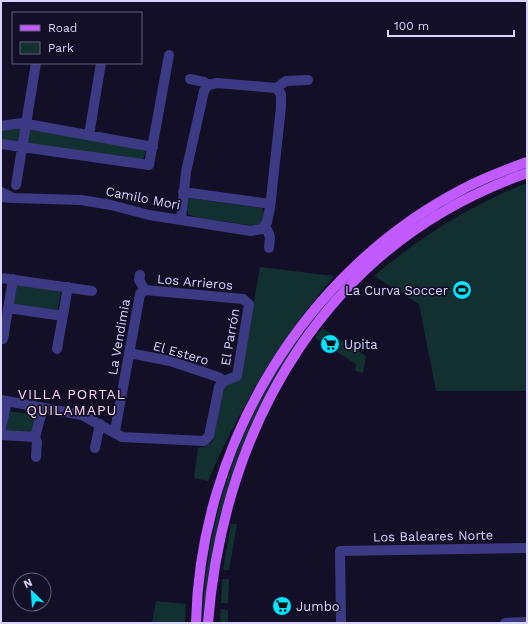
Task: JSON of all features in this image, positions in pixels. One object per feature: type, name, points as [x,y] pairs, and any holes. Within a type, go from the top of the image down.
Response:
[{"type":"main road","points":[[196,623],[198,588],[205,541],[223,473],[249,411],[270,372],[294,336],[320,303],[391,235],[423,212],[462,189],[527,162]]},
{"type":"main road","points":[[208,623],[213,576],[222,526],[244,454],[264,408],[282,374],[303,342],[328,309],[363,272],[418,228],[477,194],[527,173]]},
{"type":"street","points":[[1,144],[150,165],[169,55]]},
{"type":"street","points":[[16,185],[36,64]]},
{"type":"street","points":[[89,135],[101,64]]},
{"type":"street","points":[[190,79],[204,82],[208,85]]},
{"type":"street","points":[[181,219],[183,192],[204,91],[208,85],[216,83],[276,88],[286,81],[308,80]]},
{"type":"street","points":[[269,248],[270,237],[265,225],[268,222],[281,107],[281,94],[276,88]]},
{"type":"street","points":[[1,126],[9,123],[26,124],[153,146]]},
{"type":"street","name":"Camilo Mori","points":[[1,192],[13,198]]},
{"type":"street","points":[[183,192],[270,204]]},
{"type":"street","name":"Camilo Mori","points":[[1,197],[81,200],[111,204],[149,215],[251,231],[262,229],[265,225]]},
{"type":"street","name":"La Vendimia","points":[[115,431],[140,294],[145,290],[140,280],[140,275]]},
{"type":"street","points":[[1,278],[92,291]]},
{"type":"street","points":[[3,339],[13,279]]},
{"type":"street","points":[[57,349],[68,287]]},
{"type":"street","name":"Los Arrieros","points":[[145,290],[243,299]]},
{"type":"street","name":"El Parrón","points":[[115,431],[122,437],[130,438],[204,441],[209,436],[219,387],[224,381],[237,376],[249,311],[249,304],[243,299]]},
{"type":"street","points":[[8,308],[62,316]]},
{"type":"street","name":"El Estero","points":[[129,353],[170,361],[218,377],[224,381]]},
{"type":"street","points":[[1,428],[4,401],[82,415],[115,431]]},
{"type":"street","points":[[36,457],[37,442],[35,437],[42,408]]},
{"type":"street","points":[[95,448],[100,424]]},
{"type":"street","points":[[1,435],[35,437]]},
{"type":"street","name":"Los Baleares Norte","points":[[341,623],[340,551],[527,548]]},
{"type":"street","points":[[505,623],[527,622]]},
{"type":"green space","points":[[13,126],[146,150],[143,160],[1,140],[1,130]]},
{"type":"green space","points":[[527,165],[527,168],[459,199],[397,239],[343,289],[297,346],[260,409],[231,477],[213,549],[205,623],[202,623],[207,565],[219,507],[237,451],[262,397],[292,346],[328,299],[369,257],[416,221],[443,205],[470,190]]},
{"type":"green space","name":"La Curva Soccer","points":[[527,183],[526,391],[436,391],[419,304],[374,276],[409,248],[447,223],[486,201]]},
{"type":"green space","points":[[188,198],[262,208],[265,214],[263,222],[255,226],[195,217],[188,214],[186,202]]},
{"type":"green space","points":[[260,267],[334,276],[296,324],[263,374],[220,453],[208,481],[194,478],[198,448],[204,447],[213,441],[222,390],[228,384],[240,379]]},
{"type":"green space","points":[[17,284],[61,292],[57,313],[13,305]]},
{"type":"green space","points":[[322,328],[366,356],[363,373],[355,371],[356,364],[334,350],[339,342],[328,335],[322,343],[315,338]]},
{"type":"green space","points":[[8,411],[37,415],[32,435],[3,432]]},
{"type":"green space","points":[[231,524],[237,524],[229,570],[223,570]]},
{"type":"green space","points":[[222,579],[229,579],[228,603],[221,603]]},
{"type":"green space","points":[[156,601],[186,604],[185,623],[152,623]]},
{"type":"green space","points":[[221,609],[228,610],[228,623],[220,623]]},
{"type":"place","name":"La Curva Soccer","points":[[462,290]]},
{"type":"place","name":"Upita","points":[[330,344]]},
{"type":"place","name":"Jumbo","points":[[282,606]]},
{"type":"district","name":"VILLA PORTAL QUILAMAPU","points":[[72,402]]}]
